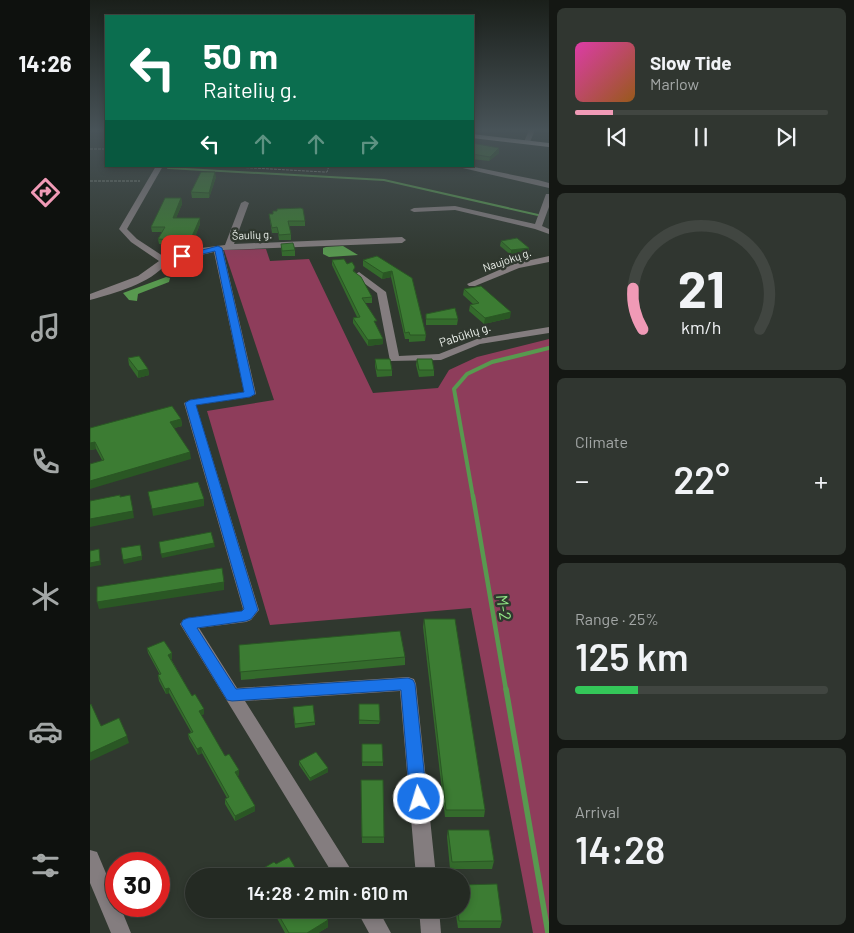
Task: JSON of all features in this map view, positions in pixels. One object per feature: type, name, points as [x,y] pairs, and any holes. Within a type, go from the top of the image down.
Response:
[{"type":"street","points":[[90,297],[150,274],[162,265],[164,261],[131,239],[124,233],[123,229],[156,174]]},
{"type":"street","points":[[495,174],[549,186]]},
{"type":"street","points":[[538,227],[549,196]]},
{"type":"street","points":[[245,203],[223,248],[250,394],[190,403],[251,610],[246,616],[188,624],[340,868]]},
{"type":"street","points":[[414,210],[455,208],[538,227],[549,232]]},
{"type":"street","name":"Šaulių g.","points":[[164,261],[223,248],[402,240]]},
{"type":"street","name":"Naujokų g.","points":[[472,284],[516,266],[549,258]]},
{"type":"street","name":"Pabūklų g.","points":[[359,275],[381,292],[394,359],[441,357],[477,342],[500,336],[549,330]]},
{"type":"street","points":[[232,695],[408,684],[425,868]]},
{"type":"street","points":[[90,859],[121,933]]},
{"type":"street","points":[[372,918],[381,933]]},
{"type":"street","points":[[430,918],[431,933]]},
{"type":"path","points":[[90,181],[152,181]]},
{"type":"shaded area","points":[[343,246],[358,255],[329,257],[323,254],[323,248]]},
{"type":"shaded area","points":[[266,249],[270,261],[309,259],[373,393],[438,388],[449,370],[477,357],[549,339],[549,933],[533,933],[471,608],[270,625],[207,411],[274,400],[224,250]]},
{"type":"shaded area","points":[[166,277],[170,278],[169,282],[138,294],[137,301],[129,300],[123,293]]},
{"type":"building","points":[[200,174],[215,174],[209,193],[191,192]]},
{"type":"building","points":[[165,198],[181,198],[173,218],[200,218],[190,241],[158,239],[165,227],[151,227]]},
{"type":"building","points":[[277,209],[303,209],[305,221],[288,221],[291,234],[279,235],[277,227],[272,228],[269,214],[273,214],[273,211],[277,211]]},
{"type":"building","points":[[517,238],[529,248],[511,250],[501,241]]},
{"type":"building","points":[[293,243],[295,250],[282,251],[281,244]]},
{"type":"building","points":[[377,256],[412,278],[426,335],[410,335],[409,332],[405,333],[392,271],[383,273],[363,260]]},
{"type":"building","points":[[344,259],[347,264],[352,262],[355,267],[353,271],[361,277],[372,297],[362,298],[377,321],[374,321],[383,339],[368,340],[353,318],[360,317],[332,260]]},
{"type":"building","points":[[481,286],[511,312],[485,318],[470,305],[479,303],[464,289]]},
{"type":"building","points":[[455,308],[458,319],[426,319],[426,314]]},
{"type":"building","points":[[139,356],[148,369],[138,371],[128,358]]},
{"type":"building","points":[[375,359],[390,359],[392,370],[377,370]]},
{"type":"building","points":[[417,359],[432,359],[434,370],[419,370]]},
{"type":"building","points":[[172,406],[181,419],[170,422],[190,452],[90,481],[90,464],[104,460],[95,442],[90,443],[90,428]]},
{"type":"building","points":[[198,482],[204,499],[152,509],[148,492]]},
{"type":"building","points":[[120,495],[120,497],[130,495],[133,511],[90,519],[90,501]]},
{"type":"building","points":[[211,532],[214,543],[161,554],[159,542]]},
{"type":"building","points":[[140,545],[142,556],[123,560],[121,548]]},
{"type":"building","points":[[99,549],[100,561],[90,563],[90,551]]},
{"type":"building","points":[[222,568],[224,582],[97,602],[97,587]]},
{"type":"building","points":[[424,619],[455,619],[485,810],[446,810]]},
{"type":"building","points":[[400,631],[405,657],[240,672],[239,645]]},
{"type":"building","points":[[164,641],[172,653],[168,655],[192,696],[195,694],[204,709],[199,711],[225,756],[229,754],[239,770],[235,772],[255,806],[235,816],[225,799],[229,797],[201,747],[197,749],[188,734],[193,732],[169,688],[165,689],[158,675],[161,674],[147,648]]},
{"type":"building","points":[[359,704],[379,704],[380,721],[359,720]]},
{"type":"building","points":[[90,705],[101,726],[119,718],[127,736],[90,753]]},
{"type":"building","points":[[313,705],[315,722],[295,724],[293,707]]},
{"type":"building","points":[[362,744],[382,744],[383,762],[362,762]]},
{"type":"building","points":[[316,752],[328,768],[310,778],[299,761]]},
{"type":"building","points":[[361,780],[383,780],[384,837],[362,837]]},
{"type":"building","points":[[448,830],[489,830],[494,861],[452,862]]},
{"type":"building","points":[[289,857],[295,868],[264,868],[274,862],[276,864]]},
{"type":"building","points":[[497,884],[502,921],[459,921],[459,918],[470,918],[470,885]]},
{"type":"building","points":[[280,918],[327,918],[328,920],[307,933],[289,933]]},
{"type":"waterway","points":[[268,174],[384,180],[538,215]]},
{"type":"waterway","name":"M-2","points":[[473,497],[454,389],[467,374],[492,362],[549,348]]},
{"type":"waterway","name":"M-2","points":[[473,496],[506,690]]},
{"type":"waterway","name":"M-2","points":[[506,689],[548,933]]},
{"type":"route","points":[[182,256],[218,248],[250,394],[190,403],[251,610],[246,616],[188,624],[232,695],[408,684],[419,799]]}]
